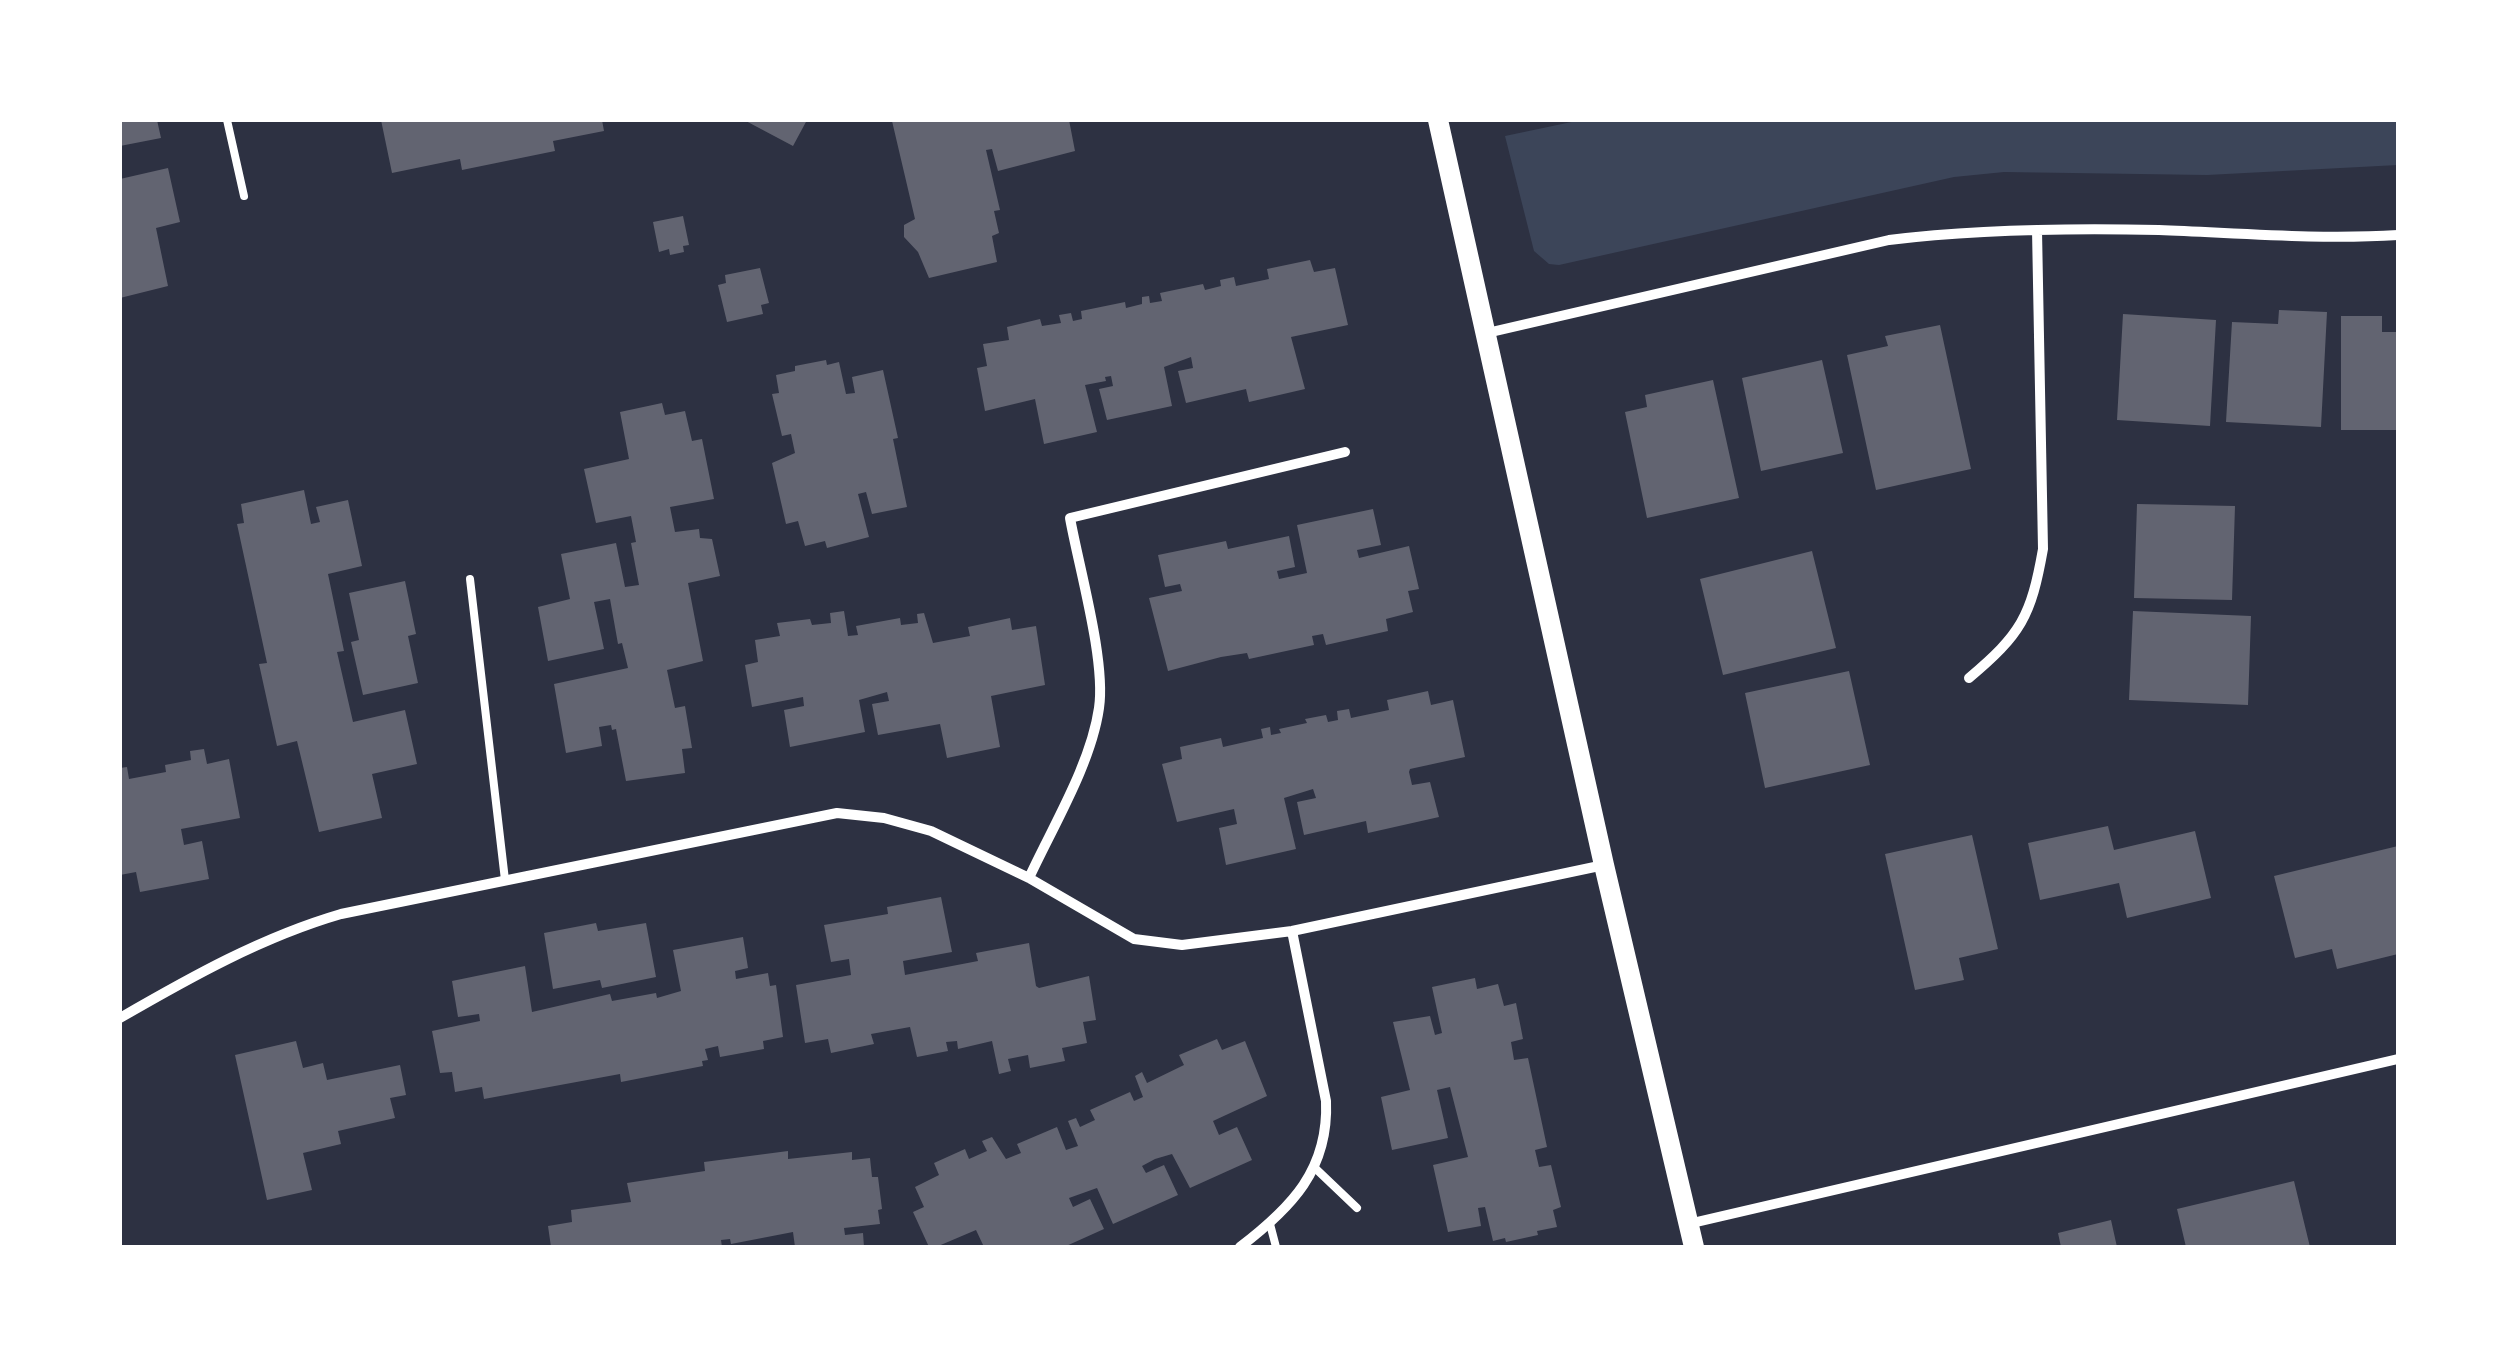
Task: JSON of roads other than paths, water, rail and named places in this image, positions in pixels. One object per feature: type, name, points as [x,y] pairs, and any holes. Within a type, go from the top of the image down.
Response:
[{"type":"main road","points":[[1438,120],[1604,865],[1694,1247]]},
{"type":"street","points":[[1968,678],[2002,650],[2022,625],[2035,596],[2043,549],[2037,230]]},
{"type":"street","points":[[1487,333],[1889,240],[1948,233],[2155,230],[2352,238],[2398,235]]},
{"type":"street","points":[[1029,878],[1090,745],[1100,706],[1100,676],[1070,518],[1345,452]]},
{"type":"street","points":[[120,1018],[239,952],[298,926],[837,813],[884,818],[931,831],[1029,878],[1134,939],[1182,945],[1292,931],[1604,865]]},
{"type":"street","points":[[1240,1247],[1270,1224],[1299,1192],[1315,1168],[1327,1127],[1326,1101],[1292,931]]},
{"type":"street","points":[[1688,1224],[2398,1059]]},
{"type":"lane","points":[[226,120],[244,196]]},
{"type":"lane","points":[[470,580],[504,880]]},
{"type":"lane","points":[[1315,1168],[1357,1208]]},
{"type":"lane","points":[[1270,1224],[1276,1247]]}]
